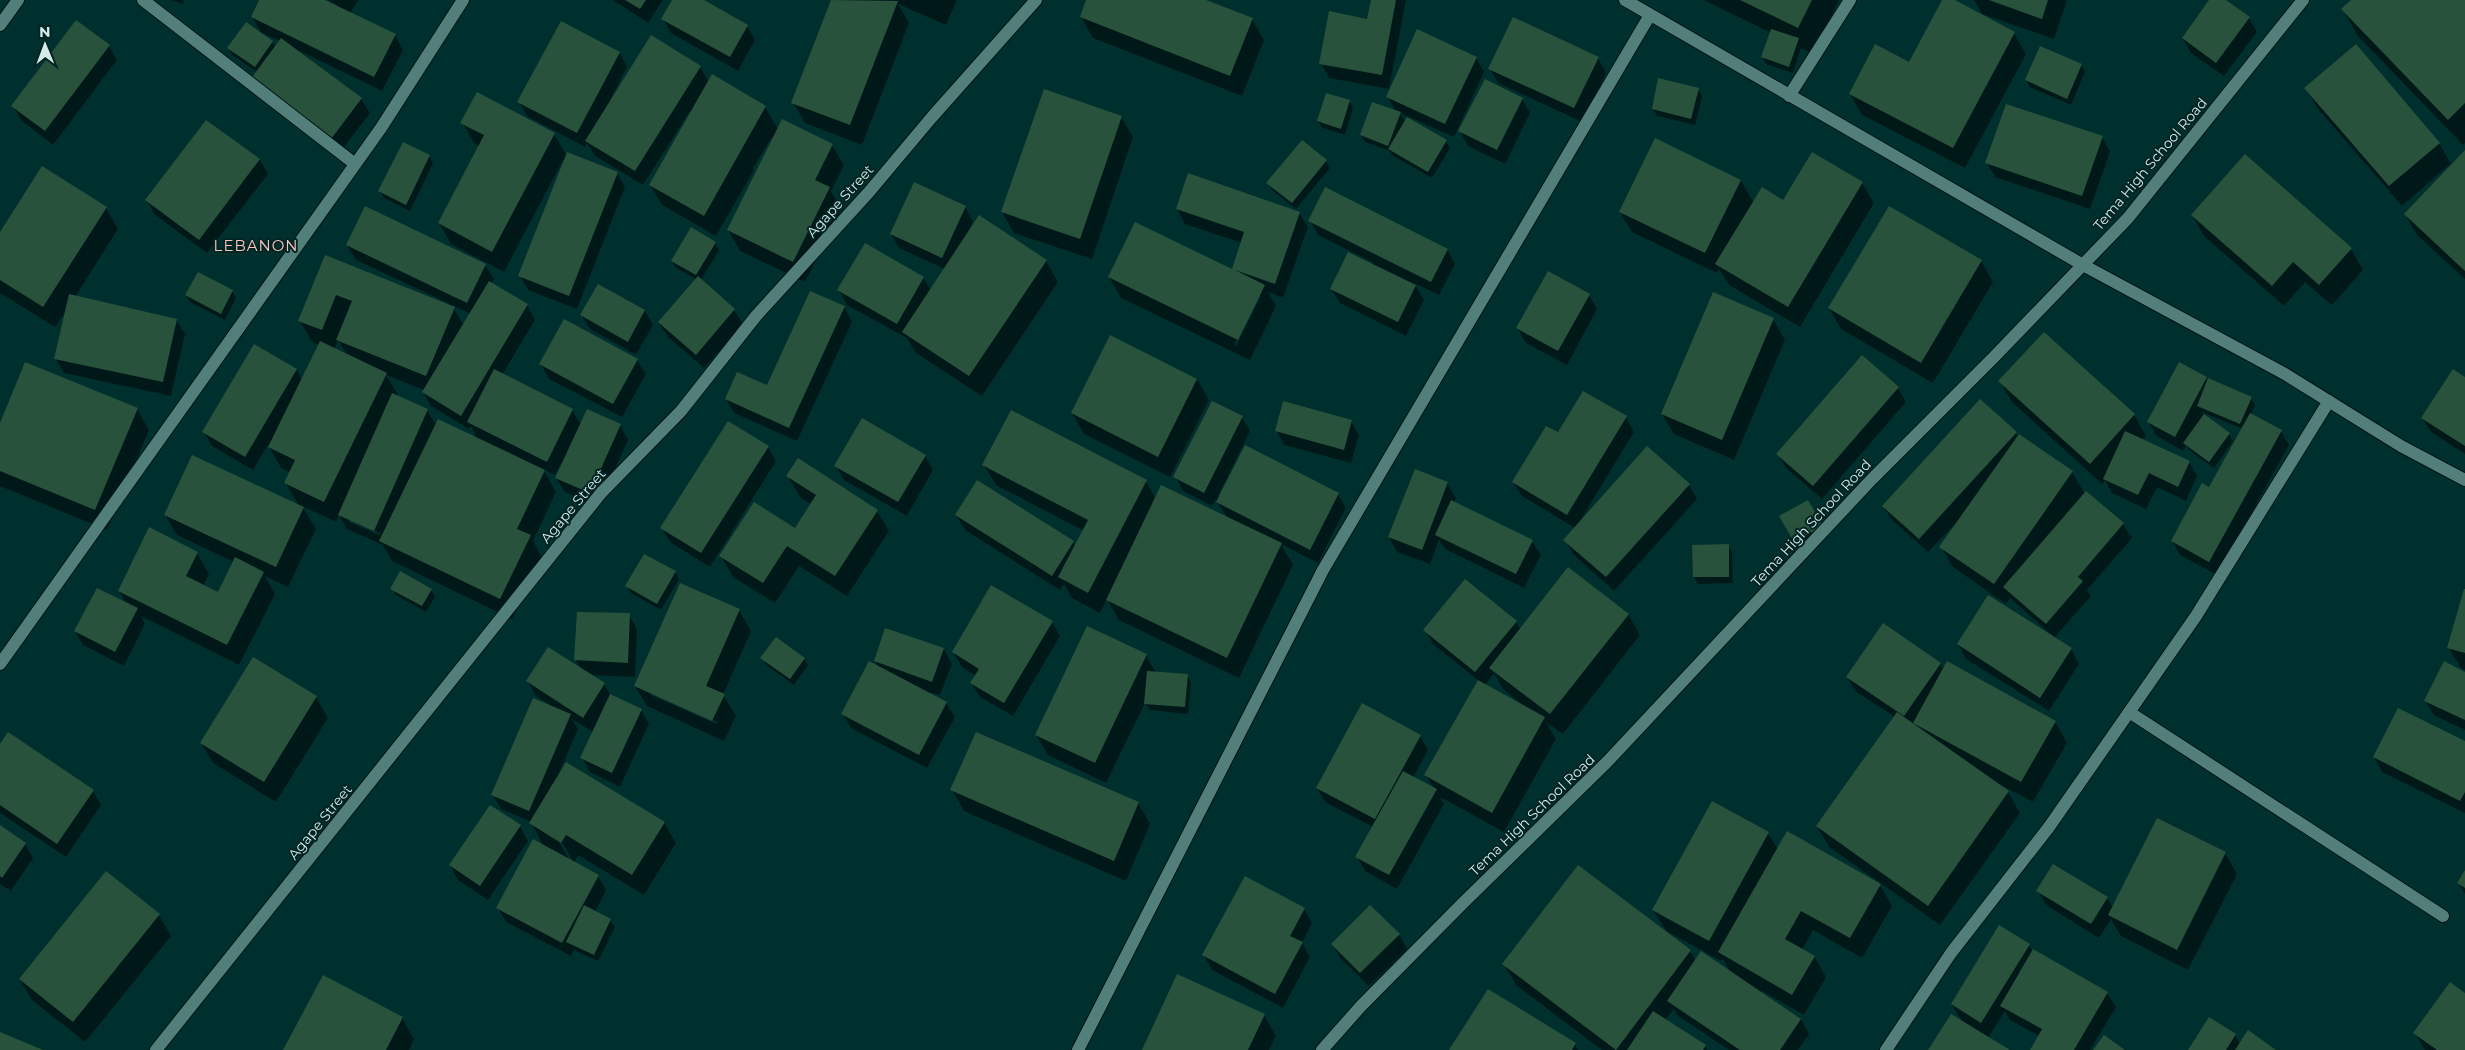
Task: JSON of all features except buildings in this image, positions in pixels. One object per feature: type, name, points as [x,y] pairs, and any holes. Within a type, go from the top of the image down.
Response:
[{"type":"street","points":[[0,24],[18,0]]},
{"type":"street","points":[[142,0],[355,164]]},
{"type":"street","points":[[0,664],[381,128],[463,0]]},
{"type":"street","name":"Agape Street","points":[[156,1050],[601,493],[681,411],[756,316],[869,192],[932,117],[1036,0]]},
{"type":"street","points":[[1625,0],[2083,265],[2285,374],[2400,446],[2465,480]]},
{"type":"street","points":[[1789,96],[1850,0]]},
{"type":"street","name":"Tema High School Road","points":[[1322,1050],[1361,1006],[1450,916],[1608,762],[1871,480],[2128,218],[2303,0]]},
{"type":"street","points":[[1078,1050],[1323,570],[1650,15]]},
{"type":"street","points":[[1886,1050],[1951,953],[2048,827],[2196,616],[2329,401]]},
{"type":"street","points":[[2129,712],[2442,916]]},
{"type":"district","name":"LEBANON","points":[[256,246]]}]
